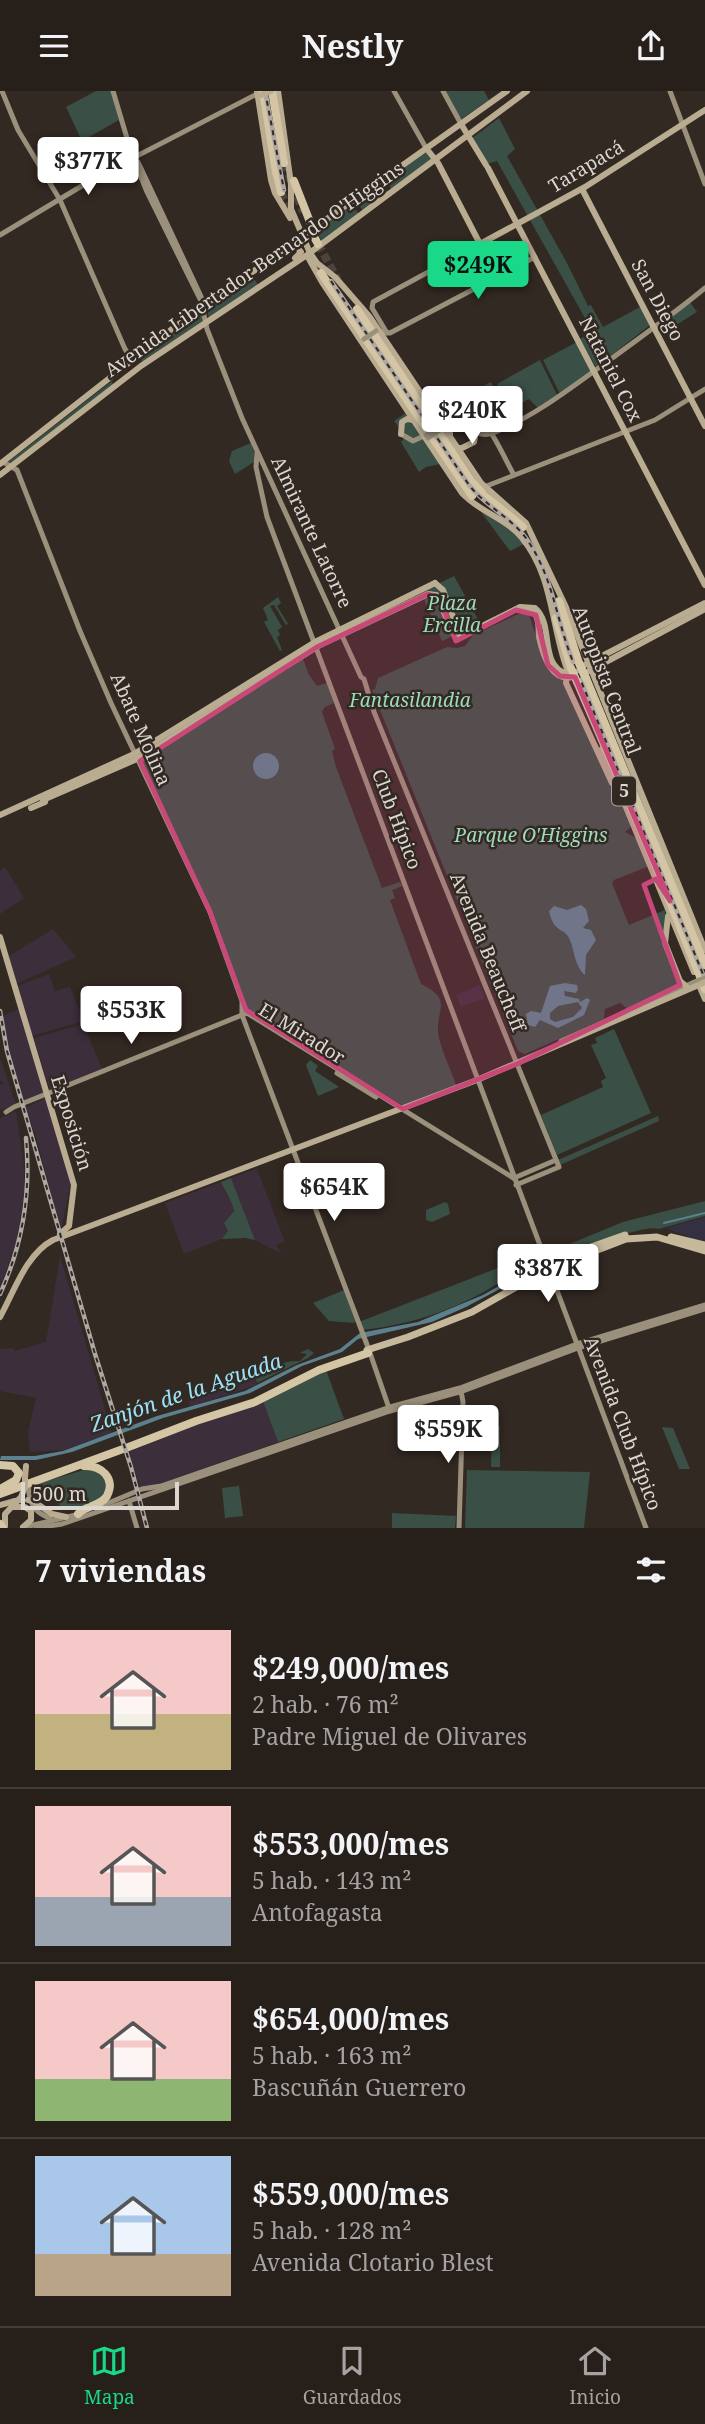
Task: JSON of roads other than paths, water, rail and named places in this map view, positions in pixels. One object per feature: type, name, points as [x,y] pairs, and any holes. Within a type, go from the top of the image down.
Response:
[{"type":"highway","points":[[275,91],[286,164]]},
{"type":"highway","points":[[260,94],[280,192],[265,145]]},
{"type":"highway","points":[[294,181],[318,244]]},
{"type":"highway","points":[[321,273],[472,496],[465,491],[437,453]]},
{"type":"highway","points":[[357,309],[472,482],[484,495],[516,519]]},
{"type":"highway","points":[[371,346],[401,401]]},
{"type":"highway","points":[[387,353],[440,425]]},
{"type":"highway","points":[[472,472],[485,491],[523,527]]},
{"type":"highway","name":"Autopista Central","points":[[559,601],[577,673]]},
{"type":"highway","name":"Autopista Central","points":[[556,618],[674,901],[705,965]]},
{"type":"highway","points":[[665,853],[674,901]]},
{"type":"highway","points":[[654,876],[674,901]]},
{"type":"highway","name":"Autopista Central","points":[[674,901],[702,983]]},
{"type":"highway","points":[[0,1491],[74,1468],[181,1421],[259,1396],[314,1368],[369,1352],[472,1312],[517,1287],[547,1266],[613,1238],[633,1233],[659,1234],[705,1245]]},
{"type":"highway","points":[[547,1266],[622,1240],[640,1237],[664,1239],[705,1251]]},
{"type":"highway","points":[[0,1491],[124,1447]]},
{"type":"highway","points":[[0,1465],[13,1466],[19,1473],[16,1480],[0,1491]]},
{"type":"highway","points":[[74,1468],[99,1468],[106,1475],[110,1486],[103,1500],[78,1514]]},
{"type":"main road","name":"Almirante Latorre","points":[[113,91],[147,194],[204,306],[206,324],[256,448],[342,632]]},
{"type":"main road","points":[[0,235],[134,156],[249,99],[275,91]]},
{"type":"main road","points":[[394,91],[426,148],[436,160],[480,244],[372,304],[440,425],[472,472],[484,487],[521,517],[563,599],[577,673],[627,809],[682,946],[702,983],[705,999]]},
{"type":"main road","points":[[443,91],[463,126]]},
{"type":"main road","name":"Avenida Libertador Bernardo O'Higgins","points":[[1,463],[204,306],[301,237],[310,224],[463,126],[507,91]]},
{"type":"main road","name":"Avenida Libertador Bernardo O'Higgins","points":[[0,475],[141,366],[309,254],[527,91]]},
{"type":"main road","points":[[670,91],[705,184]]},
{"type":"main road","points":[[4,92],[31,149],[61,198],[119,332],[141,366]]},
{"type":"main road","points":[[260,94],[273,189],[301,237],[322,282],[464,495],[512,527],[528,545],[545,581],[553,622],[665,853],[705,950]]},
{"type":"main road","name":"Tarapacá","points":[[480,244],[582,189],[705,110]]},
{"type":"main road","name":"Nataniel Cox","points":[[463,126],[518,224],[705,585]]},
{"type":"main road","points":[[286,164],[294,181]]},
{"type":"main road","points":[[286,164],[291,184],[291,209],[301,237]]},
{"type":"main road","name":"San Diego","points":[[582,189],[705,426]]},
{"type":"main road","points":[[289,267],[290,262],[301,253],[292,243]]},
{"type":"main road","points":[[309,254],[335,277],[377,329],[388,335]]},
{"type":"main road","points":[[388,335],[535,257]]},
{"type":"main road","points":[[440,425],[453,425],[478,434],[490,434],[541,409],[705,288]]},
{"type":"main road","points":[[377,317],[377,329]]},
{"type":"main road","points":[[360,339],[377,329]]},
{"type":"main road","points":[[159,340],[159,345],[165,350]]},
{"type":"main road","points":[[117,374],[117,384]]},
{"type":"main road","points":[[484,487],[655,420],[705,389]]},
{"type":"main road","points":[[415,421],[408,418],[400,427],[401,434],[413,441],[426,436],[440,425],[460,418],[485,425],[514,475]]},
{"type":"main road","points":[[451,439],[450,431],[453,425]]},
{"type":"main road","points":[[457,448],[474,442],[475,437],[471,431]]},
{"type":"main road","name":"Almirante Latorre","points":[[255,462],[256,448]]},
{"type":"main road","name":"Club Hípico","points":[[255,462],[267,517],[516,1179]]},
{"type":"main road","points":[[1,463],[12,466]]},
{"type":"main road","name":"Abate Molina","points":[[12,466],[17,470],[122,734],[138,756]]},
{"type":"main road","points":[[435,583],[436,595],[456,639],[530,606],[541,614],[554,664],[559,671],[577,673],[705,609]]},
{"type":"main road","points":[[435,583],[443,590],[457,627],[463,631],[472,631]]},
{"type":"main road","points":[[0,817],[138,756],[316,645],[435,583]]},
{"type":"main road","points":[[416,601],[421,590]]},
{"type":"main road","points":[[342,632],[428,594],[436,595]]},
{"type":"main road","points":[[577,673],[705,603]]},
{"type":"main road","name":"Avenida Beaucheff","points":[[342,632],[559,1167],[516,1179]]},
{"type":"main road","points":[[138,756],[140,767]]},
{"type":"main road","name":"Abate Molina","points":[[140,767],[210,912],[242,1001],[242,1015]]},
{"type":"main road","points":[[26,800],[54,793]]},
{"type":"main road","points":[[31,808],[54,793]]},
{"type":"main road","points":[[668,911],[665,939],[668,952],[680,981],[687,986]]},
{"type":"main road","name":"Exposición","points":[[0,937],[74,1188],[70,1231]]},
{"type":"main road","points":[[668,952],[672,943],[682,946]]},
{"type":"main road","points":[[678,989],[680,981]]},
{"type":"main road","points":[[512,1052],[519,1057],[525,1056],[678,989],[702,983]]},
{"type":"main road","points":[[0,1317],[32,1261],[46,1244],[59,1236],[404,1110],[702,983]]},
{"type":"main road","points":[[242,1001],[250,1014]]},
{"type":"main road","name":"El Mirador","points":[[242,1015],[250,1014],[316,1058]]},
{"type":"main road","points":[[3,1113],[242,1015],[390,1409]]},
{"type":"main road","name":"El Mirador","points":[[242,1015],[516,1179]]},
{"type":"main road","points":[[517,1064],[525,1056]]},
{"type":"main road","name":"El Mirador","points":[[468,1152],[516,1179]]},
{"type":"main road","points":[[516,1179],[556,1160]]},
{"type":"main road","name":"Avenida Club Hípico","points":[[516,1179],[646,1528]]},
{"type":"main road","points":[[0,1310],[30,1255],[45,1240],[59,1236]]},
{"type":"main road","points":[[137,1528],[131,1497],[390,1409],[460,1390],[577,1346],[705,1307]]},
{"type":"main road","points":[[458,1528],[463,1402],[460,1390]]},
{"type":"main road","points":[[36,1528],[130,1501],[390,1409]]},
{"type":"main road","points":[[26,1466],[27,1487],[33,1506],[42,1515],[64,1520]]},
{"type":"main road","points":[[184,1482],[188,1476]]},
{"type":"main road","points":[[96,1508],[139,1490],[161,1486]]},
{"type":"main road","points":[[22,1528],[32,1520],[31,1511],[23,1506],[22,1502],[27,1487]]},
{"type":"main road","points":[[49,1528],[96,1508],[122,1500],[130,1501]]},
{"type":"main road","points":[[0,1505],[22,1502],[64,1520]]},
{"type":"main road","points":[[4,1526],[4,1516],[22,1502]]},
{"type":"main road","points":[[0,1518],[4,1526]]},
{"type":"main road","points":[[22,1528],[53,1519]]},
{"type":"water","points":[[266,753],[275,757],[279,766],[275,775],[266,779],[257,775],[253,766],[257,757]]},
{"type":"water","points":[[581,905],[586,909],[589,921],[583,928],[591,930],[596,940],[586,955],[585,975],[577,963],[569,938],[556,927],[549,911],[554,906],[567,910]]},
{"type":"water","points":[[565,983],[577,985],[576,993],[564,991],[565,996],[579,999],[580,1002],[587,998],[590,1000],[584,1015],[558,1028],[540,1020],[535,1027],[528,1025],[526,1014],[531,1011],[541,1013],[550,986]],"holes":[[[578,1002],[582,1008],[573,1017],[555,1022],[550,1019],[550,1013],[558,1006]]]},
{"type":"water","points":[[529,1269],[526,1275],[466,1307],[432,1322],[358,1339],[342,1352],[302,1366],[250,1393],[163,1418],[72,1452],[36,1460],[0,1460],[1,1456],[35,1456],[63,1451],[157,1416],[245,1391],[297,1365],[340,1349],[360,1333],[418,1322],[483,1295]]},
{"type":"waterway","points":[[664,1223],[705,1213]]},
{"type":"tunnel","points":[[284,163],[303,212]]},
{"type":"tunnel","points":[[281,192],[291,215]]},
{"type":"tunnel","points":[[318,244],[338,280]]},
{"type":"railway","points":[[265,91],[284,190]]},
{"type":"railway","points":[[331,281],[469,485],[517,527],[538,558],[574,664],[705,979]]},
{"type":"railway","points":[[0,1011],[7,1051],[147,1528]]},
{"type":"railway","points":[[0,1294],[20,1237],[24,1217],[26,1138]]},
{"type":"park label","name":"Plaza Ercilla","points":[[452,614]]},
{"type":"park label","name":"Fantasilandia","points":[[410,700]]},
{"type":"park label","name":"Parque O'Higgins","points":[[531,835]]},
{"type":"water label","name":"Zanjón de la Aguada","points":[[186,1393]]}]
